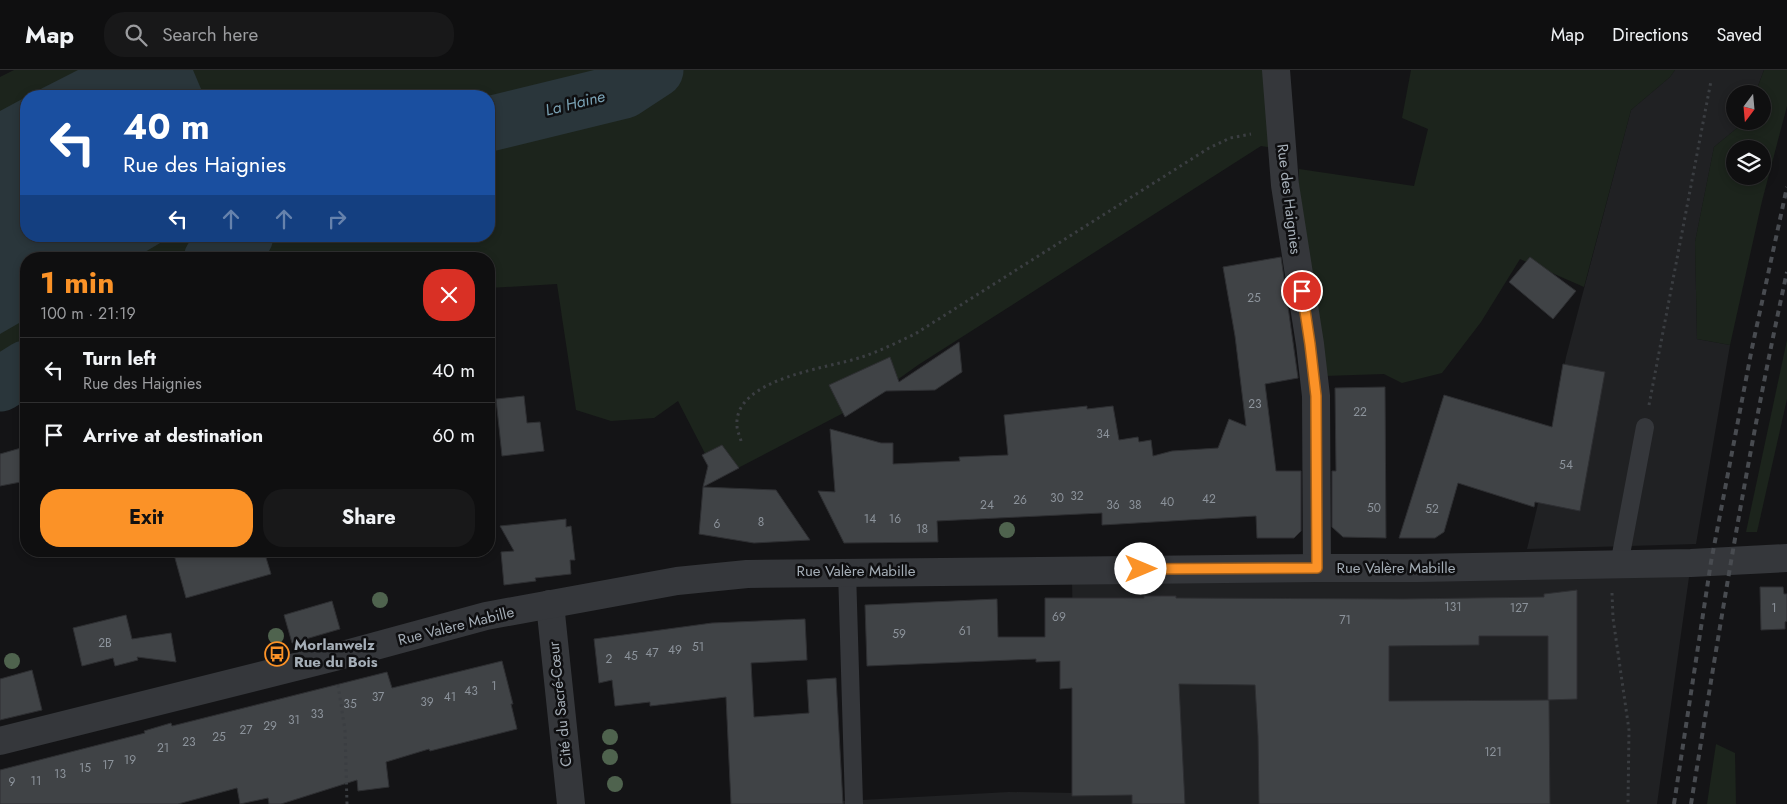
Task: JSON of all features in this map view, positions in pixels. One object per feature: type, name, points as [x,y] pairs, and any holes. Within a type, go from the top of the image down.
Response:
[{"type":"street","name":"Rue des Haignies","points":[[1276,70],[1285,185],[1310,344],[1316,396],[1317,568]]},
{"type":"street","name":"Rue Valère Mabille","points":[[0,741],[486,616],[677,581],[766,572],[1418,568],[1615,565],[1787,558]]},
{"type":"street","name":"Cité du Sacré-Cœur","points":[[550,604],[571,804]]},
{"type":"lane","points":[[1615,565],[1645,427]]},
{"type":"lane","points":[[847,572],[854,804]]},
{"type":"path","points":[[1645,427],[1711,81]]},
{"type":"path","points":[[741,441],[737,426],[740,411],[745,401],[762,388],[775,381],[864,356],[915,334],[1209,148],[1230,138],[1254,133],[1282,136]]},
{"type":"path","points":[[1615,565],[1613,618],[1621,662],[1629,730],[1628,804]]},
{"type":"path","points":[[335,656],[344,730],[347,804]]},
{"type":"shaded area","points":[[14,70],[1275,70],[1273,148],[1261,146],[918,365],[872,398],[738,468],[712,467],[678,401],[654,418],[611,421],[576,410],[557,284],[495,288],[495,252],[20,252],[20,401],[0,404],[0,77]]},
{"type":"shaded area","points":[[78,70],[193,70],[201,90],[39,90]]},
{"type":"shaded area","points":[[1411,70],[1675,70],[1670,77],[1631,110],[1584,287],[1520,259],[1481,322],[1442,373],[1402,383],[1384,374],[1324,376],[1299,185],[1299,169],[1414,186],[1428,129],[1402,118]]},
{"type":"shaded area","points":[[1675,70],[1764,70],[1758,85],[1726,85],[1726,130],[1735,130],[1714,147],[1695,242],[1697,339],[1730,345],[1696,544],[1527,549],[1537,508],[1566,357],[1631,110],[1670,77]]},
{"type":"shaded area","points":[[1764,70],[1787,70],[1787,106],[1771,167],[1771,140],[1726,140],[1726,185],[1766,185],[1730,345],[1697,339],[1695,242],[1714,147],[1735,130],[1771,130],[1771,85],[1758,85]]},
{"type":"shaded area","points":[[20,100],[20,242],[162,242],[145,252],[20,252],[20,322],[0,334],[0,111]]},
{"type":"shaded area","points":[[1787,340],[1787,399],[1757,532],[1746,532]]},
{"type":"shaded area","points":[[1691,563],[1657,804],[843,804],[843,801],[1009,792],[1076,793],[1072,580]]},
{"type":"shaded area","points":[[1716,744],[1735,753],[1736,804],[1707,804]]},
{"type":"building","points":[[1281,257],[1298,378],[1265,384],[1276,471],[1301,471],[1301,531],[1294,538],[1257,538],[1256,516],[1102,525],[1102,513],[937,521],[938,542],[844,543],[818,491],[835,492],[830,429],[881,443],[893,443],[893,464],[960,461],[959,457],[1008,455],[1004,415],[1087,406],[1087,409],[1113,406],[1119,440],[1138,437],[1139,442],[1151,440],[1153,456],[1172,451],[1218,448],[1229,419],[1246,426],[1235,336],[1223,267]]},
{"type":"building","points":[[1530,257],[1576,291],[1553,319],[1509,282]]},
{"type":"building","points":[[959,342],[962,372],[935,390],[886,391],[845,417],[829,385],[890,357],[899,382]]},
{"type":"building","points":[[1563,364],[1605,372],[1580,511],[1535,502],[1534,507],[1458,483],[1444,532],[1435,538],[1399,538],[1444,395],[1552,427]]},
{"type":"building","points":[[1385,387],[1386,538],[1343,537],[1332,527],[1332,471],[1336,471],[1335,388]]},
{"type":"building","points":[[524,396],[527,423],[540,422],[544,451],[502,456],[496,399]]},
{"type":"building","points":[[722,445],[739,468],[703,487],[708,466],[702,455]]},
{"type":"building","points":[[20,448],[20,482],[0,486],[0,454]]},
{"type":"building","points":[[703,487],[776,490],[810,540],[754,543],[699,534]]},
{"type":"building","points":[[566,519],[566,527],[571,526],[575,560],[570,560],[571,574],[535,578],[536,581],[504,585],[501,552],[514,551],[500,526]]},
{"type":"building","points":[[175,557],[266,557],[271,574],[186,598]]},
{"type":"building","points":[[1760,587],[1783,587],[1784,594],[1787,594],[1787,621],[1785,622],[1785,629],[1761,630]]},
{"type":"building","points":[[1577,590],[1577,699],[1548,700],[1548,636],[1479,636],[1479,645],[1389,646],[1389,701],[1549,700],[1550,804],[1259,804],[1255,685],[1179,684],[1185,804],[1132,804],[1132,795],[1072,796],[1072,688],[1060,689],[1060,661],[1036,662],[1036,659],[867,666],[865,605],[997,599],[998,637],[1045,637],[1045,598],[1144,598],[1144,596],[1176,596],[1176,598],[1403,599],[1544,597],[1544,594]]},
{"type":"building","points":[[332,601],[340,629],[292,643],[284,615]]},
{"type":"building","points":[[126,615],[132,639],[171,633],[176,662],[137,657],[138,660],[115,666],[113,658],[82,666],[73,628]]},
{"type":"building","points":[[805,619],[807,660],[751,663],[754,717],[809,713],[807,680],[836,678],[843,804],[731,804],[726,697],[650,706],[650,702],[615,706],[612,680],[599,683],[594,639],[712,623]]},
{"type":"building","points":[[502,661],[517,729],[430,751],[429,749],[386,762],[389,787],[358,791],[357,780],[281,804],[269,804],[268,798],[240,804],[237,788],[178,804],[0,804],[0,770],[145,733],[144,731],[171,723],[172,726],[387,672],[392,688]]},
{"type":"building","points":[[32,670],[42,710],[0,720],[0,679]]},
{"type":"waterway","name":"La Haine","points":[[495,123],[624,91],[656,70]]},
{"type":"waterway","name":"La Haine","points":[[222,252],[237,242]]},
{"type":"waterway","name":"La Haine","points":[[0,384],[20,372]]},
{"type":"railway","points":[[1674,804],[1711,562],[1752,348],[1787,187]]},
{"type":"railway","points":[[1691,804],[1747,471],[1787,272]]},
{"type":"place","name":"Morlanwelz Rue du Bois","points":[[277,654]]},
{"type":"route","points":[[1141,569],[1317,568],[1316,396],[1302,291]]}]
